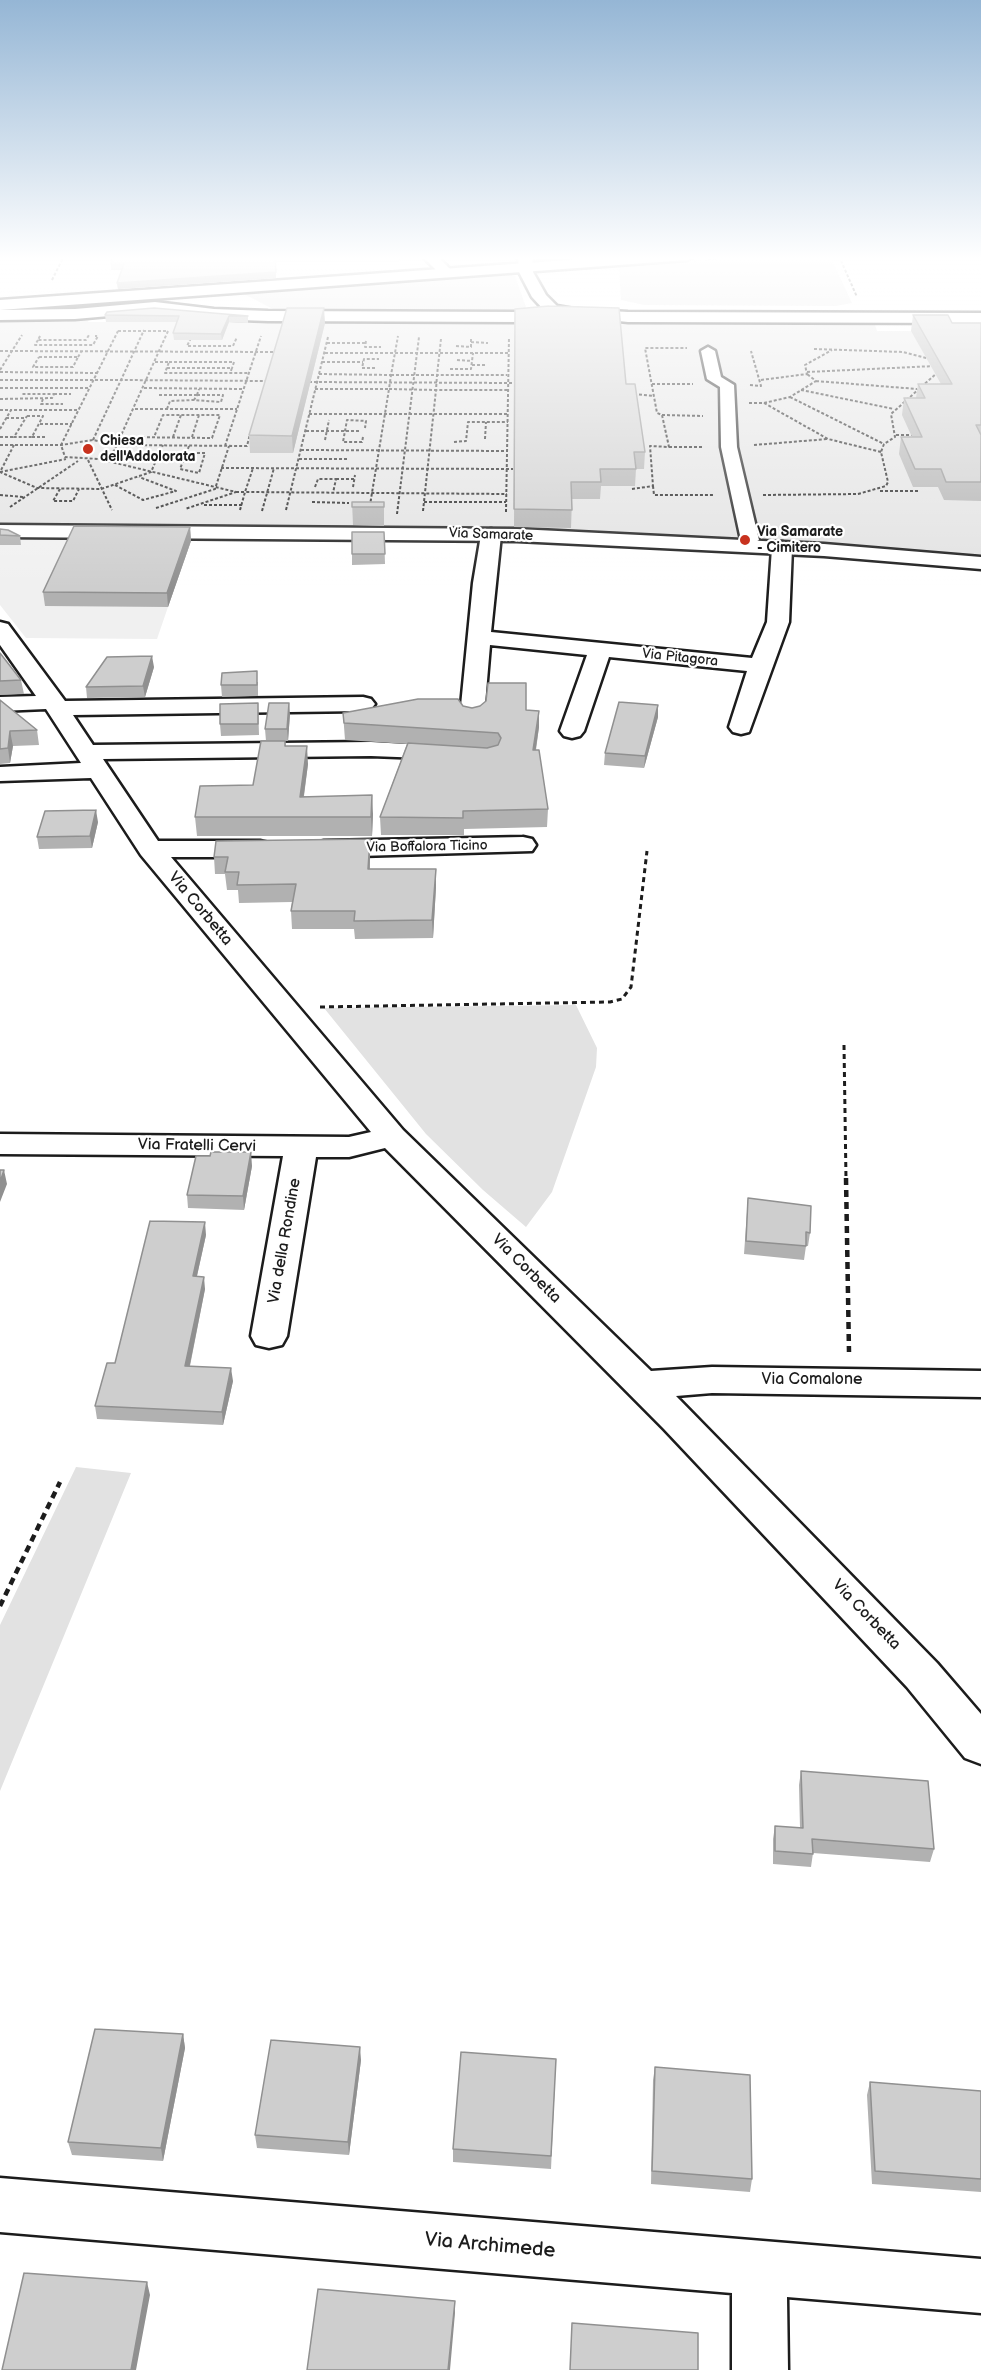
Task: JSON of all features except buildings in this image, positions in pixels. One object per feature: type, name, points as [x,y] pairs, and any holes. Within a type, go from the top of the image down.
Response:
[{"type":"street","points":[[711,367],[714,379],[725,384],[729,447],[750,540]]},
{"type":"street","name":"Via Samarate","points":[[0,531],[491,534],[782,548],[981,563]]},
{"type":"street","points":[[472,716],[483,583],[491,534]]},
{"type":"street","points":[[741,727],[760,666],[778,622],[782,548]]},
{"type":"street","name":"Via Corbetta","points":[[0,628],[55,705],[150,849],[392,1137],[643,1385],[922,1675],[981,1745]]},
{"type":"street","name":"Via Pitagora","points":[[480,637],[760,666]]},
{"type":"street","points":[[572,731],[600,650]]},
{"type":"street","points":[[0,704],[363,704]]},
{"type":"street","points":[[0,774],[92,761],[371,749],[469,754]]},
{"type":"street","name":"Via Boffalora Ticino","points":[[150,849],[523,845]]},
{"type":"street","name":"Via Fratelli Cervi","points":[[0,1144],[358,1146],[392,1137]]},
{"type":"street","name":"Via della Rondine","points":[[269,1336],[301,1147]]},
{"type":"street","name":"Via Comalone","points":[[643,1385],[712,1380],[850,1380],[981,1384],[981,1361]]},
{"type":"street","name":"Via Archimede","points":[[0,2205],[981,2286]]},
{"type":"street","points":[[759,2268],[760,2370]]},
{"type":"path","points":[[33,367],[73,367]]},
{"type":"path","points":[[101,367],[61,445],[63,455],[70,458],[88,460],[109,455],[122,437],[153,367]]},
{"type":"path","points":[[93,440],[127,367]]},
{"type":"path","points":[[215,489],[251,367]]},
{"type":"path","points":[[284,518],[321,367]]},
{"type":"path","points":[[362,367],[375,368]]},
{"type":"path","points":[[370,510],[392,367]]},
{"type":"path","points":[[396,518],[415,367]]},
{"type":"path","points":[[422,518],[438,367]]},
{"type":"path","points":[[450,369],[471,369],[471,367]]},
{"type":"path","points":[[506,519],[507,367]]},
{"type":"path","points":[[649,367],[657,413],[662,415],[728,410],[764,403],[790,397],[816,381],[917,389]]},
{"type":"path","points":[[652,384],[761,386],[756,367]]},
{"type":"path","points":[[805,367],[807,373],[816,381]]},
{"type":"path","points":[[761,380],[807,373],[913,367]]},
{"type":"path","points":[[896,435],[891,414],[894,409],[938,372],[939,367]]},
{"type":"path","points":[[230,374],[232,368],[167,368],[165,373],[230,374],[248,374]]},
{"type":"path","points":[[0,371],[98,373]]},
{"type":"path","points":[[266,381],[269,372]]},
{"type":"path","points":[[319,374],[507,375]]},
{"type":"path","points":[[0,380],[272,381]]},
{"type":"path","points":[[309,382],[514,382]]},
{"type":"path","points":[[0,388],[90,388]]},
{"type":"path","points":[[143,388],[243,389]]},
{"type":"path","points":[[194,400],[199,389]]},
{"type":"path","points":[[315,389],[508,390]]},
{"type":"path","points":[[801,390],[894,409]]},
{"type":"path","points":[[632,393],[654,396]]},
{"type":"path","points":[[21,394],[71,394]]},
{"type":"path","points":[[0,399],[44,399],[52,398],[54,394]]},
{"type":"path","points":[[159,394],[223,395],[221,402],[194,400],[170,402],[167,409]]},
{"type":"path","points":[[790,397],[884,444]]},
{"type":"path","points":[[44,399],[41,404],[63,404]]},
{"type":"path","points":[[764,403],[828,439],[881,452]]},
{"type":"path","points":[[135,408],[237,409]]},
{"type":"path","points":[[0,410],[79,410]]},
{"type":"path","points":[[0,429],[11,410]]},
{"type":"path","points":[[309,414],[507,414]]},
{"type":"path","points":[[122,437],[212,438],[220,415],[163,415],[154,437]]},
{"type":"path","points":[[173,437],[181,415]]},
{"type":"path","points":[[192,437],[200,415]]},
{"type":"path","points":[[662,415],[669,447]]},
{"type":"path","points":[[0,417],[43,416],[32,437]]},
{"type":"path","points":[[14,437],[25,418]]},
{"type":"path","points":[[326,440],[329,420]]},
{"type":"path","points":[[363,437],[362,442],[343,442],[348,420],[366,421],[365,428]]},
{"type":"path","points":[[454,442],[466,441],[468,422],[508,423]]},
{"type":"path","points":[[485,440],[486,422]]},
{"type":"path","points":[[39,424],[72,424]]},
{"type":"path","points":[[0,445],[61,445],[93,440],[118,445],[247,446],[253,424]]},
{"type":"path","points":[[306,431],[359,431]]},
{"type":"path","points":[[877,491],[886,486],[888,482],[881,452],[884,444],[896,435]]},
{"type":"path","points":[[896,435],[916,435]]},
{"type":"path","points":[[0,437],[45,437]]},
{"type":"path","points":[[641,443],[669,447],[729,447],[828,439]]},
{"type":"path","points":[[0,472],[1,464],[14,445]]},
{"type":"path","points":[[0,472],[37,488],[101,489],[151,472],[163,445]]},
{"type":"path","points":[[187,453],[205,453],[199,473],[180,469],[189,446]]},
{"type":"path","points":[[650,446],[654,495],[858,494],[877,491],[918,491]]},
{"type":"path","points":[[301,450],[507,451]]},
{"type":"path","points":[[0,456],[7,456]]},
{"type":"path","points":[[0,472],[70,458]]},
{"type":"path","points":[[99,459],[215,489]]},
{"type":"path","points":[[299,459],[348,459]]},
{"type":"path","points":[[19,509],[8,508],[79,460]]},
{"type":"path","points":[[88,460],[112,509]]},
{"type":"path","points":[[221,468],[513,469]]},
{"type":"path","points":[[245,492],[252,468]]},
{"type":"path","points":[[260,518],[274,468]]},
{"type":"path","points":[[315,487],[319,474]]},
{"type":"path","points":[[352,487],[355,474]]},
{"type":"path","points":[[115,485],[143,500],[176,491],[138,477]]},
{"type":"path","points":[[318,479],[354,479]]},
{"type":"path","points":[[333,493],[336,479]]},
{"type":"path","points":[[632,489],[653,486]]},
{"type":"path","points":[[60,489],[53,501],[73,501],[79,489]]},
{"type":"path","points":[[151,510],[215,489]]},
{"type":"path","points":[[236,492],[507,494]]},
{"type":"path","points":[[347,512],[351,493]]},
{"type":"path","points":[[1,494],[24,497]]},
{"type":"path","points":[[311,512],[313,498]]},
{"type":"path","points":[[312,502],[349,503]]},
{"type":"path","points":[[329,512],[331,502]]},
{"type":"path","points":[[424,502],[506,502]]},
{"type":"path","points":[[198,505],[242,505]]},
{"type":"path","points":[[101,509],[122,509]]},
{"type":"path","points":[[329,1006],[610,1002],[622,999],[631,987],[647,851]]},
{"type":"path","points":[[844,1045],[850,1380]]},
{"type":"path","points":[[0,1606],[60,1482]]},
{"type":"shaded area","points":[[0,367],[981,367],[981,556],[858,545],[514,528],[0,525]]},
{"type":"shaded area","points":[[0,536],[192,537],[157,639],[26,638],[0,605]]},
{"type":"shaded area","points":[[576,1005],[597,1048],[596,1067],[552,1192],[526,1227],[483,1190],[426,1134],[324,1008]]},
{"type":"shaded area","points":[[76,1467],[131,1473],[0,1791],[0,1625]]},
{"type":"place","name":"Chiesa dell'Addolorata","points":[[88,449]]},
{"type":"place","name":"Via Samarate - Cimitero","points":[[745,540]]}]
